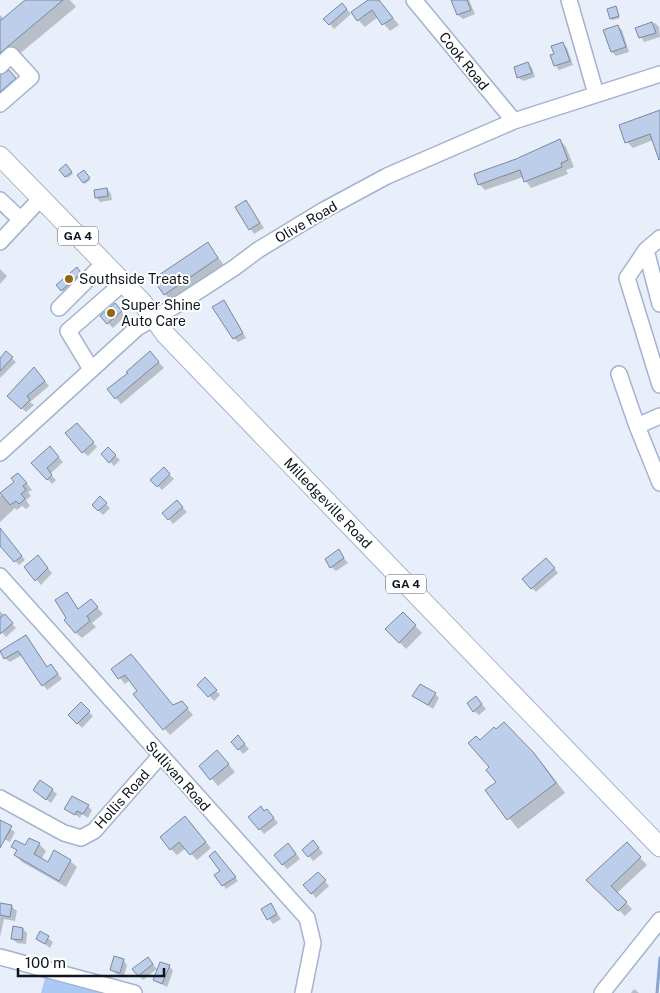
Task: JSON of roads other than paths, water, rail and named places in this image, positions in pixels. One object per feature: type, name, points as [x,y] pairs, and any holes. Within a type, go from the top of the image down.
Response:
[{"type":"main road","name":"Milledgeville Road","points":[[0,157],[123,283],[166,335],[660,847]]},
{"type":"street","name":"Cook Road","points":[[414,0],[514,121]]},
{"type":"street","points":[[568,0],[596,94]]},
{"type":"street","points":[[0,66],[11,55],[31,77],[0,104]]},
{"type":"street","name":"Olive Road","points":[[0,453],[137,328],[324,210],[387,176],[514,121],[660,74]]},
{"type":"street","points":[[0,242],[42,198]]},
{"type":"street","points":[[0,200],[21,220]]},
{"type":"street","points":[[660,238],[646,250],[627,278],[660,385]]},
{"type":"street","points":[[646,250],[660,304]]},
{"type":"street","points":[[58,308],[104,263]]},
{"type":"street","points":[[92,368],[68,331],[123,283]]},
{"type":"street","points":[[619,374],[660,483]]},
{"type":"street","points":[[638,426],[660,416]]},
{"type":"street","name":"Sullivan Road","points":[[0,576],[307,918],[313,943],[303,993]]},
{"type":"street","name":"Hollis Road","points":[[0,798],[64,834],[81,838],[94,831],[160,756]]},
{"type":"street","points":[[602,993],[660,921]]},
{"type":"street","points":[[0,957],[78,986],[134,993]]},
{"type":"waterway","points":[[657,993],[660,958]]},
{"type":"place","name":"Southside Treats","points":[[69,279]]},
{"type":"place","name":"Super Shine Auto Care","points":[[111,313]]}]
